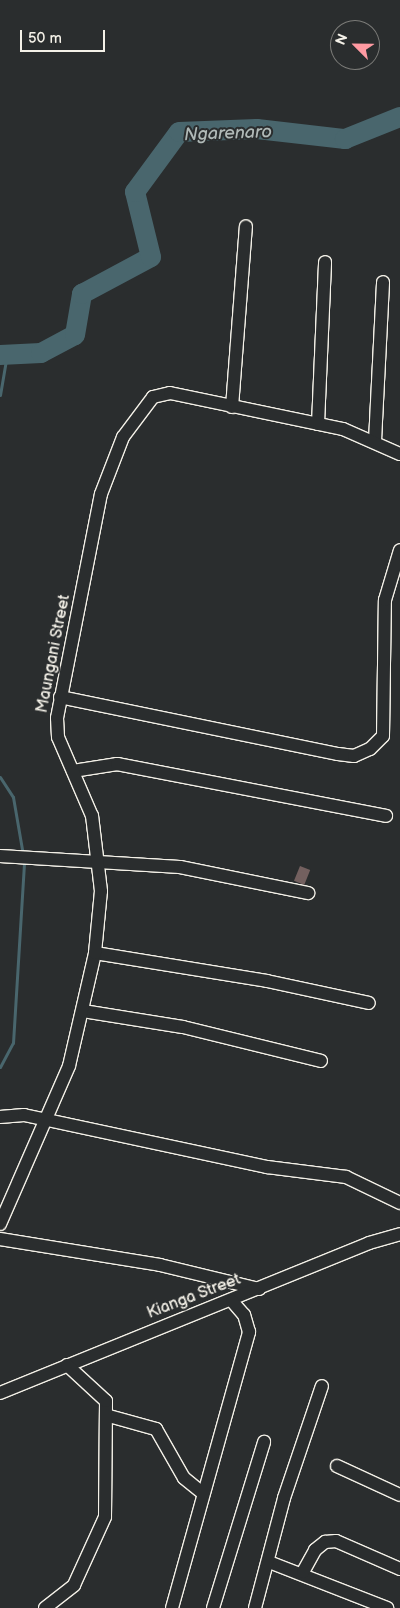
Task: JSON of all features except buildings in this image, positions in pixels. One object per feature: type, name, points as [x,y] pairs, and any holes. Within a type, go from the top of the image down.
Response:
[{"type":"street","points":[[232,407],[246,227]]},
{"type":"street","points":[[318,424],[325,262]]},
{"type":"street","points":[[375,441],[383,282]]},
{"type":"street","name":"Maungani Street","points":[[0,1224],[48,1121],[83,1011],[95,953],[101,891],[98,859],[92,816],[58,737],[60,697],[101,494],[123,437],[153,397],[188,395],[232,407],[318,424],[375,441],[400,454]]},
{"type":"street","points":[[60,697],[338,754],[354,756],[370,750],[383,736],[385,600],[400,550]]},
{"type":"street","points":[[73,771],[118,764],[386,816]]},
{"type":"street","points":[[0,856],[98,859],[180,867],[308,893]]},
{"type":"street","points":[[95,953],[229,974],[369,1003]]},
{"type":"street","points":[[83,1011],[183,1027],[322,1061]]},
{"type":"street","points":[[0,1117],[24,1115],[267,1167],[346,1177],[400,1203]]},
{"type":"street","name":"Kianga Street","points":[[0,1393],[232,1301],[369,1243],[400,1234]]},
{"type":"street","points":[[0,1239],[169,1267],[259,1289]]},
{"type":"street","points":[[172,1608],[201,1492],[227,1420],[249,1332],[244,1315],[232,1301]]},
{"type":"street","points":[[46,1608],[74,1585],[104,1524],[108,1416],[99,1390],[67,1365]]},
{"type":"street","points":[[255,1608],[322,1386]]},
{"type":"street","points":[[108,1416],[156,1429],[184,1478],[201,1492]]},
{"type":"street","points":[[213,1608],[264,1442]]},
{"type":"street","points":[[337,1466],[400,1495]]},
{"type":"street","points":[[303,1572],[315,1550],[325,1542],[336,1541],[400,1569]]},
{"type":"street","points":[[269,1562],[303,1572],[387,1608]]},
{"type":"waterway","name":"Ngarenaro","points":[[0,355],[41,353],[75,335],[82,294],[151,257],[135,192],[179,132],[257,129],[345,139],[400,117]]},
{"type":"waterway","points":[[0,395],[7,354]]},
{"type":"waterway","points":[[0,777],[13,797],[23,855]]},
{"type":"waterway","points":[[0,1067],[13,1043],[24,861]]}]
